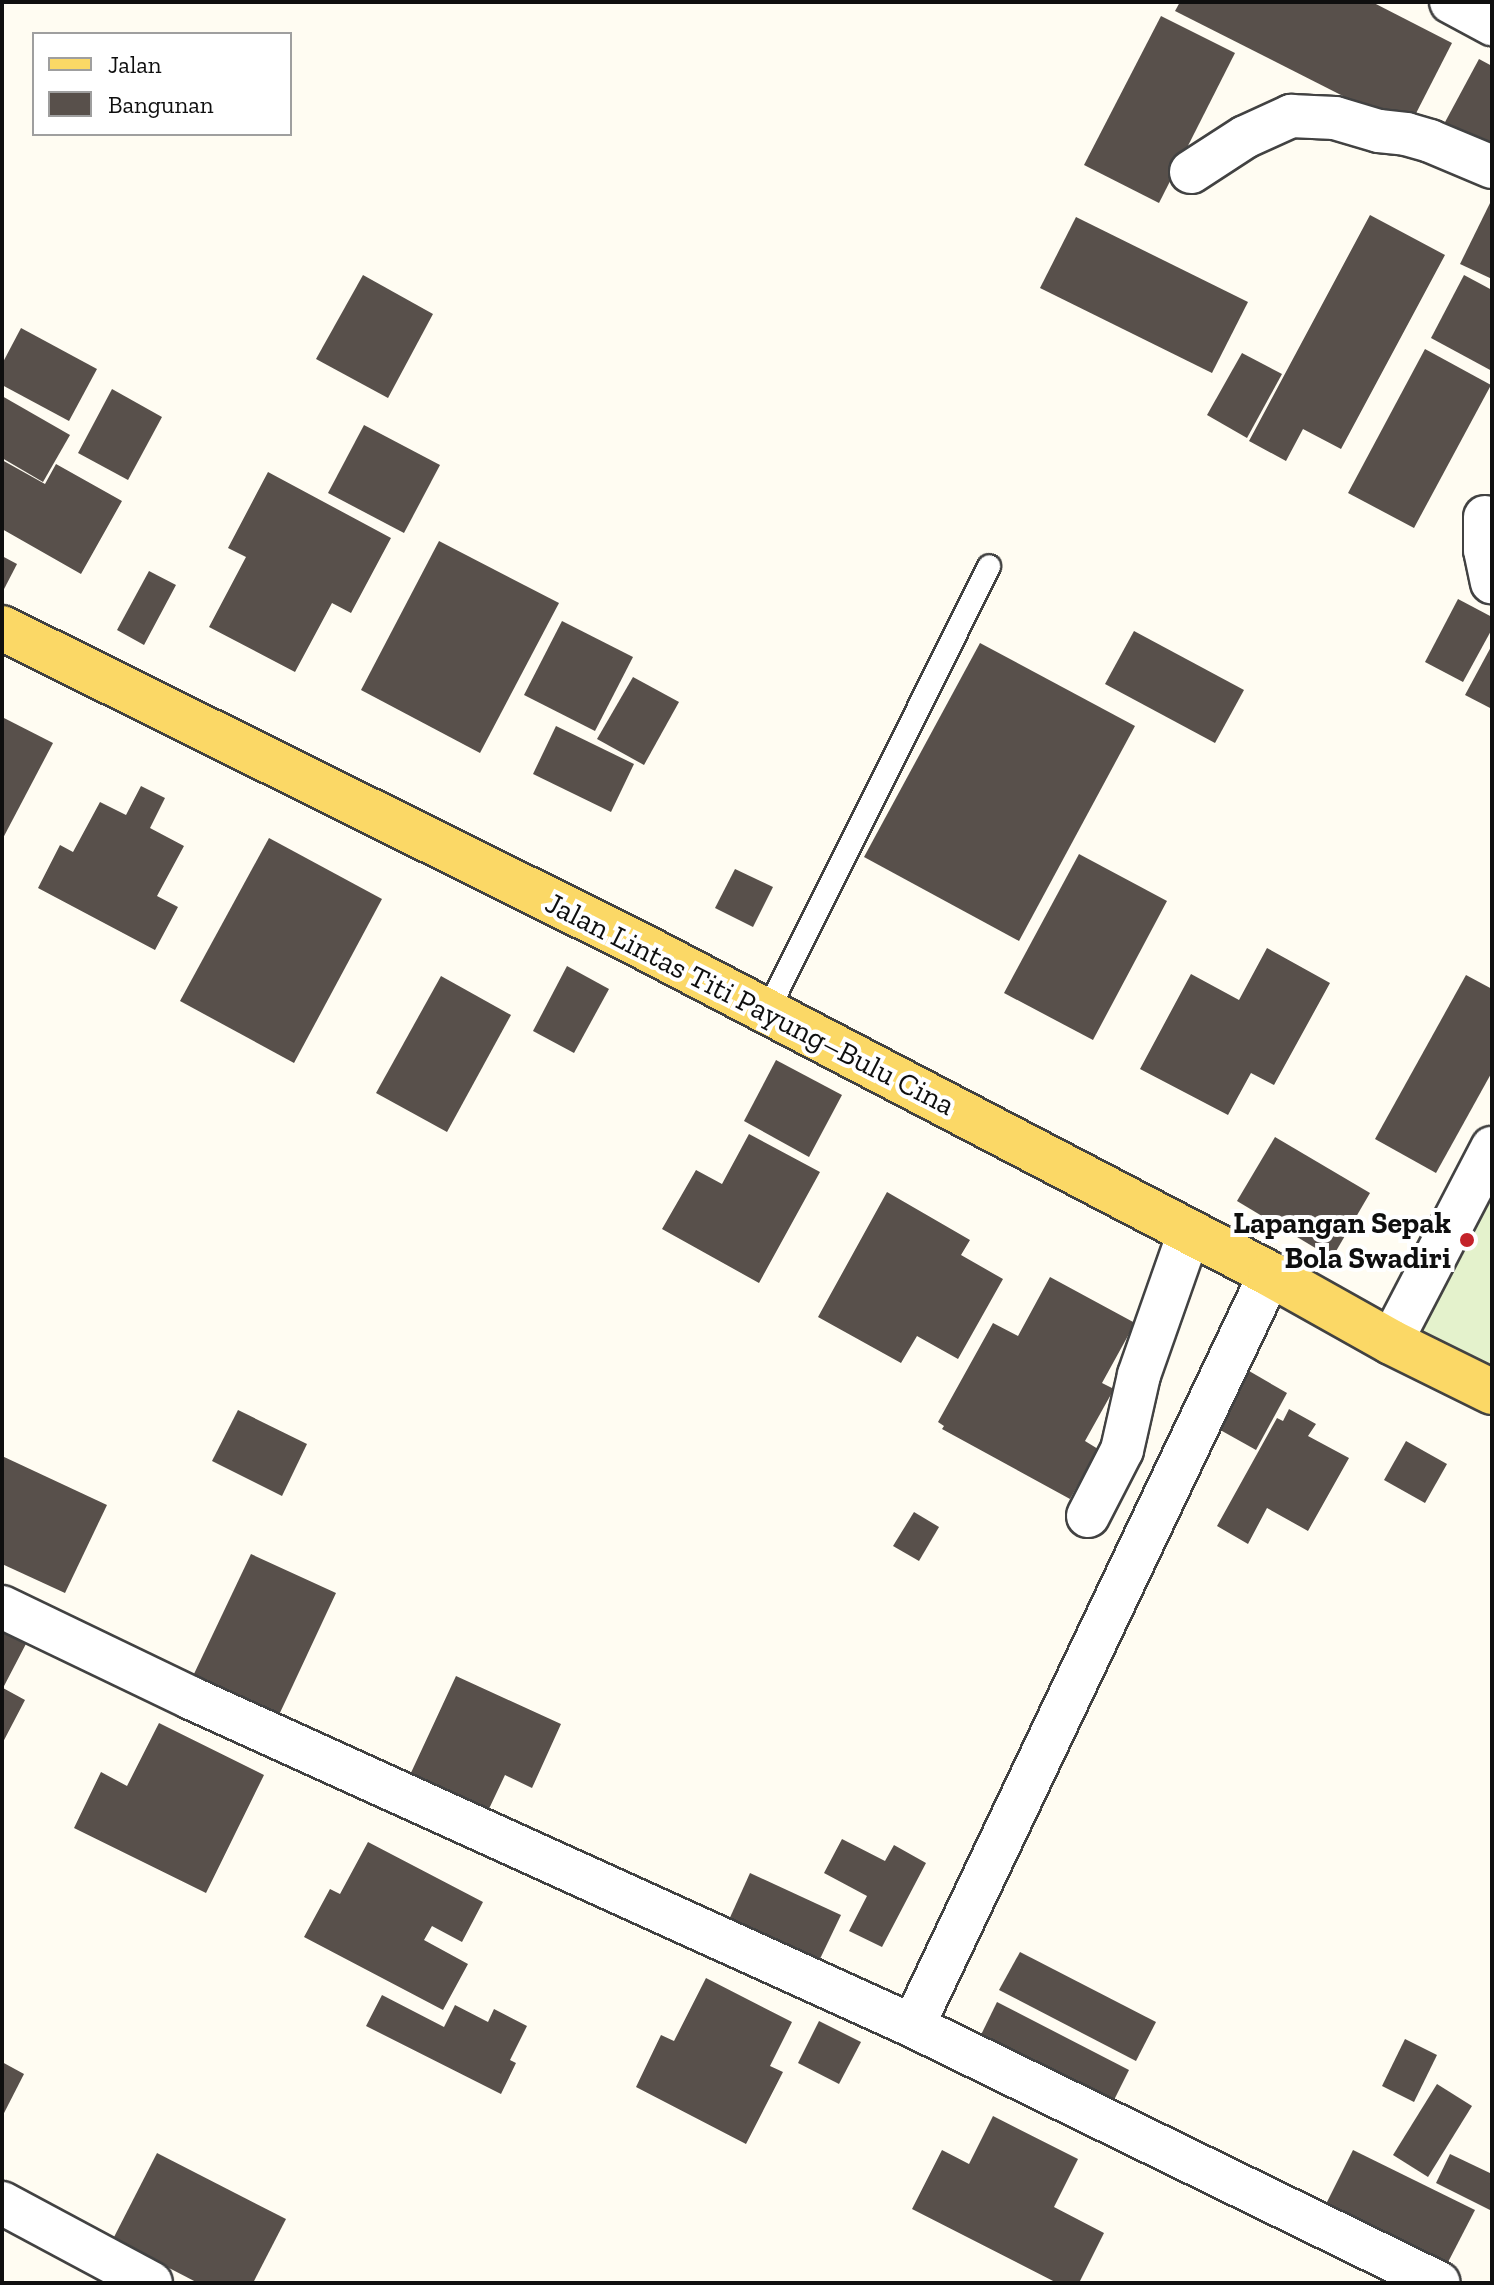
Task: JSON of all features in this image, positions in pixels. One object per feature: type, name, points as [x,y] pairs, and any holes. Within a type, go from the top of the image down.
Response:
[{"type":"main road","name":"Jalan Lintas Titi Payung–Bulu Cina","points":[[2,628],[611,930],[1270,1274],[1391,1342],[1492,1392]]},
{"type":"street","points":[[1451,2],[1492,24]]},
{"type":"street","points":[[1191,172],[1245,137],[1291,116],[1335,118],[1379,131],[1406,134],[1492,167]]},
{"type":"street","points":[[1485,517],[1485,550],[1492,582]]},
{"type":"street","points":[[1391,1342],[1492,1148]]},
{"type":"street","points":[[1088,1516],[1122,1450],[1139,1375],[1189,1233]]},
{"type":"street","points":[[913,2026],[1270,1274]]},
{"type":"street","points":[[2,1607],[191,1698],[913,2026],[1439,2283]]},
{"type":"street","points":[[2,2203],[151,2283]]},
{"type":"lane","points":[[767,1012],[989,566]]},
{"type":"green space","name":"Lapangan Sepak Bola Swadiri","points":[[1492,1137],[1492,1392],[1391,1342]]},
{"type":"building","points":[[1180,2],[1372,2],[1452,43],[1408,129],[1175,11]]},
{"type":"building","points":[[1161,16],[1235,53],[1159,203],[1084,165]]},
{"type":"building","points":[[1479,59],[1492,66],[1492,150],[1444,124]]},
{"type":"building","points":[[1492,199],[1492,279],[1460,264]]},
{"type":"building","points":[[1370,215],[1445,255],[1341,449],[1303,429],[1286,461],[1249,441]]},
{"type":"building","points":[[1076,217],[1248,302],[1212,373],[1040,288]]},
{"type":"building","points":[[363,275],[433,314],[388,398],[316,359]]},
{"type":"building","points":[[1464,275],[1492,290],[1492,371],[1431,338]]},
{"type":"building","points":[[21,328],[97,369],[69,421],[2,385],[2,364]]},
{"type":"building","points":[[1425,349],[1491,385],[1414,528],[1348,493]]},
{"type":"building","points":[[1242,353],[1282,374],[1247,438],[1207,415]]},
{"type":"building","points":[[112,389],[162,417],[128,480],[78,453]]},
{"type":"building","points":[[2,396],[70,435],[43,482],[2,458]]},
{"type":"building","points":[[364,425],[440,465],[404,533],[328,493]]},
{"type":"building","points":[[2,460],[45,484],[56,464],[122,501],[81,574],[2,529]]},
{"type":"building","points":[[268,472],[391,538],[351,613],[332,603],[295,672],[209,627],[246,557],[228,548]]},
{"type":"building","points":[[439,541],[559,603],[480,753],[361,690]]},
{"type":"building","points":[[2,556],[17,564],[2,593]]},
{"type":"building","points":[[149,571],[176,585],[144,645],[117,630]]},
{"type":"building","points":[[1458,599],[1492,617],[1492,629],[1463,682],[1425,662]]},
{"type":"building","points":[[562,621],[633,657],[595,731],[524,695]]},
{"type":"building","points":[[1134,631],[1244,690],[1215,743],[1105,684]]},
{"type":"building","points":[[980,643],[1135,726],[1019,941],[864,857]]},
{"type":"building","points":[[1492,645],[1492,709],[1465,695]]},
{"type":"building","points":[[633,677],[679,702],[644,765],[597,739]]},
{"type":"building","points":[[2,717],[53,743],[2,840]]},
{"type":"building","points":[[556,726],[634,764],[611,812],[533,774]]},
{"type":"building","points":[[141,786],[165,798],[150,828],[184,846],[157,896],[178,907],[155,950],[38,888],[60,845],[73,852],[100,802],[126,815]]},
{"type":"building","points":[[269,838],[382,899],[294,1063],[180,1001]]},
{"type":"building","points":[[1079,854],[1167,901],[1093,1040],[1004,993]]},
{"type":"building","points":[[735,869],[773,887],[753,927],[715,908]]},
{"type":"building","points":[[1267,948],[1330,983],[1274,1085],[1251,1073],[1228,1115],[1140,1069],[1191,974],[1239,1000]]},
{"type":"building","points":[[567,966],[609,989],[574,1053],[533,1031]]},
{"type":"building","points":[[1466,975],[1492,989],[1492,1072],[1436,1173],[1375,1139]]},
{"type":"building","points":[[441,976],[511,1015],[447,1132],[376,1093]]},
{"type":"building","points":[[776,1060],[842,1095],[809,1157],[744,1121]]},
{"type":"building","points":[[749,1134],[820,1172],[759,1283],[662,1229],[696,1170],[722,1184]]},
{"type":"building","points":[[1275,1137],[1370,1193],[1332,1258],[1237,1201]]},
{"type":"building","points":[[887,1192],[970,1240],[961,1255],[1003,1279],[958,1359],[917,1336],[901,1363],[818,1317]]},
{"type":"building","points":[[1050,1277],[1135,1323],[1102,1383],[1114,1389],[1085,1441],[1098,1449],[1070,1499],[942,1429],[944,1426],[938,1422],[993,1323],[1018,1336]]},
{"type":"building","points":[[1237,1364],[1287,1393],[1256,1450],[1206,1422]]},
{"type":"building","points":[[1289,1409],[1316,1424],[1308,1436],[1349,1458],[1308,1531],[1267,1508],[1248,1544],[1217,1526],[1277,1418],[1283,1421]]},
{"type":"building","points":[[238,1410],[307,1444],[282,1496],[212,1461]]},
{"type":"building","points":[[1406,1441],[1447,1464],[1425,1503],[1384,1480]]},
{"type":"building","points":[[2,1456],[107,1505],[65,1593],[2,1564]]},
{"type":"building","points":[[914,1512],[939,1527],[919,1561],[893,1546]]},
{"type":"building","points":[[251,1554],[336,1593],[278,1717],[193,1676]]},
{"type":"building","points":[[2,1626],[28,1640],[3,1688],[25,1700],[2,1744]]},
{"type":"building","points":[[456,1676],[561,1724],[532,1788],[505,1775],[487,1813],[409,1777]]},
{"type":"building","points":[[159,1723],[264,1775],[206,1893],[74,1828],[101,1772],[127,1786]]},
{"type":"building","points":[[842,1839],[885,1861],[894,1845],[926,1863],[882,1947],[849,1931],[867,1896],[824,1873]]},
{"type":"building","points":[[368,1842],[483,1902],[462,1942],[432,1926],[424,1940],[468,1964],[443,2010],[304,1937],[330,1889],[340,1894]]},
{"type":"building","points":[[750,1873],[841,1915],[818,1963],[728,1922]]},
{"type":"building","points":[[1020,1952],[1156,2022],[1136,2061],[999,1990]]},
{"type":"building","points":[[706,1978],[792,2022],[770,2066],[783,2072],[746,2144],[636,2087],[661,2035],[674,2041]]},
{"type":"building","points":[[382,1995],[444,2027],[455,2005],[488,2022],[494,2009],[527,2026],[510,2060],[516,2063],[501,2094],[366,2026]]},
{"type":"building","points":[[997,2002],[1129,2070],[1110,2108],[978,2041]]},
{"type":"building","points":[[819,2021],[861,2042],[839,2084],[798,2063]]},
{"type":"building","points":[[1405,2039],[1437,2055],[1414,2102],[1382,2086]]},
{"type":"building","points":[[2,2062],[24,2074],[2,2117]]},
{"type":"building","points":[[1437,2084],[1472,2106],[1428,2177],[1393,2155]]},
{"type":"building","points":[[993,2116],[1078,2159],[1054,2207],[1104,2233],[1079,2283],[1057,2283],[912,2209],[942,2150],[969,2164]]},
{"type":"building","points":[[1353,2150],[1475,2210],[1445,2268],[1324,2208]]},
{"type":"building","points":[[157,2153],[286,2219],[253,2283],[198,2283],[113,2239]]},
{"type":"building","points":[[1450,2154],[1492,2174],[1492,2211],[1436,2183]]},
{"type":"place","name":"Lapangan Sepak Bola Swadiri","points":[[1467,1240]]}]
